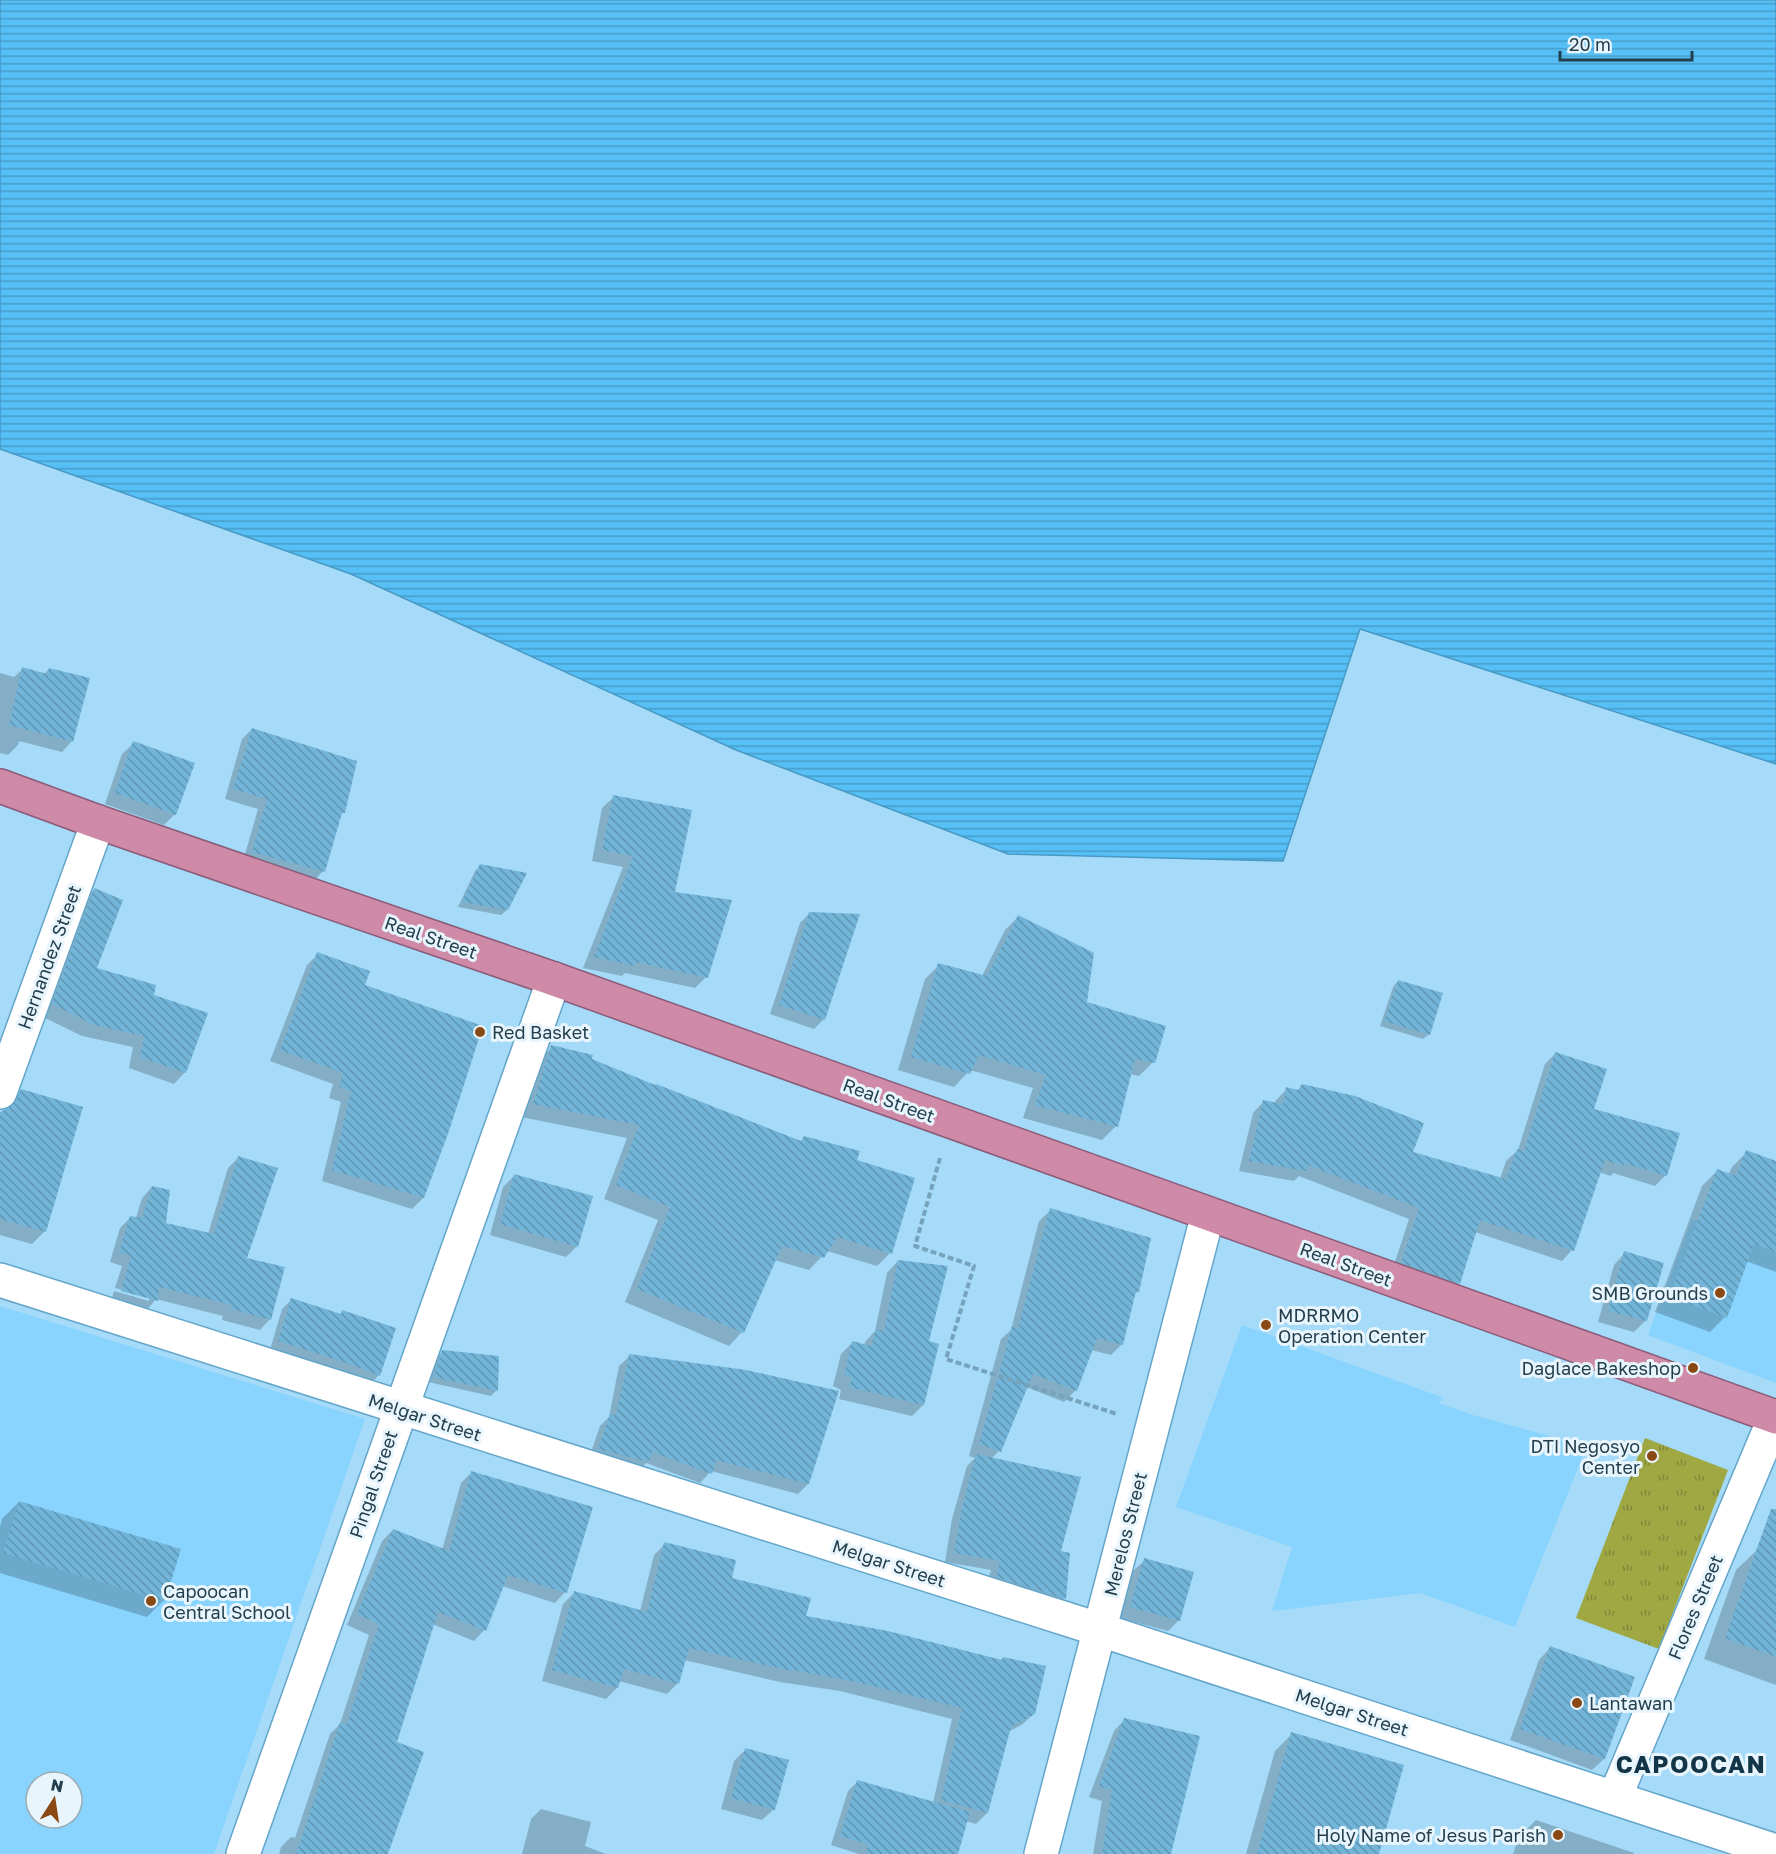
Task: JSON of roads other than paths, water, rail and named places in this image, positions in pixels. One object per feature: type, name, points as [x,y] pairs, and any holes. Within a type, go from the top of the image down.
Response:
[{"type":"highway","name":"Real Street","points":[[0,786],[554,979],[1776,1417]]},
{"type":"street","name":"Hernandez Street","points":[[0,1092],[98,822]]},
{"type":"street","name":"Pingal Street","points":[[243,1854],[554,979]]},
{"type":"street","name":"Merelos Street","points":[[1041,1854],[1209,1215]]},
{"type":"street","name":"Melgar Street","points":[[0,1280],[1101,1630],[1776,1851]]},
{"type":"street","name":"Flores Street","points":[[1615,1797],[1776,1417]]},
{"type":"place","name":"Red Basket","points":[[480,1032]]},
{"type":"place","name":"SMB Grounds","points":[[1720,1293]]},
{"type":"place","name":"MDRRMO Operation Center","points":[[1266,1325]]},
{"type":"place","name":"Daglace Bakeshop","points":[[1693,1368]]},
{"type":"place","name":"DTI Negosyo Center","points":[[1652,1456]]},
{"type":"place","name":"Capoocan Central School","points":[[151,1601]]},
{"type":"place","name":"Lantawan","points":[[1577,1703]]},
{"type":"place","name":"Holy Name of Jesus Parish","points":[[1558,1835]]},
{"type":"district","name":"CAPOOCAN","points":[[1691,1763]]}]
